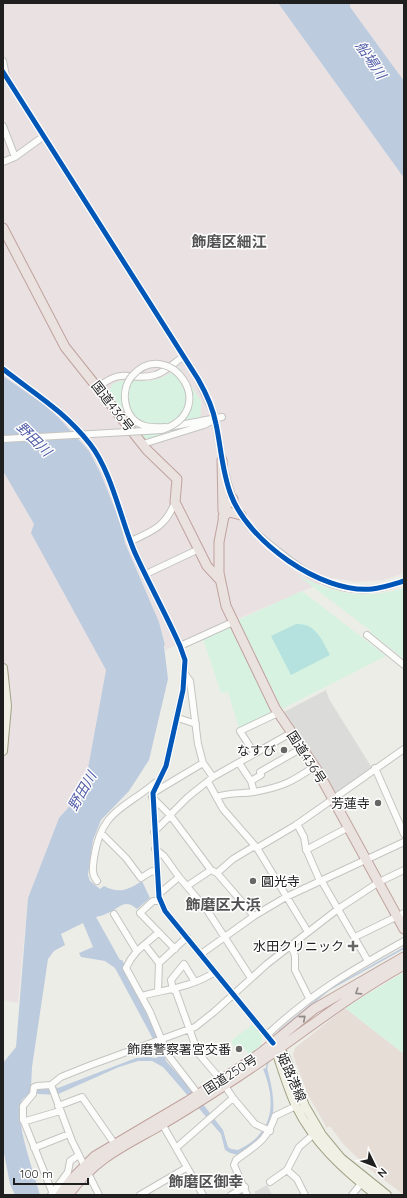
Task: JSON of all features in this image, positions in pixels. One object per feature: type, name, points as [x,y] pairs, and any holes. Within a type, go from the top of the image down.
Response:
[{"type":"highway","name":"国道436号","points":[[3,228],[66,347],[143,444],[177,479],[175,502]]},
{"type":"highway","points":[[222,460],[223,517]]},
{"type":"highway","name":"国道436号","points":[[233,500],[226,506],[219,549],[220,580],[224,600],[233,622],[278,713],[315,766],[379,882],[401,915],[404,929]]},
{"type":"highway","points":[[175,502],[207,566],[220,580]]},
{"type":"highway","points":[[223,517],[229,512],[241,515]]},
{"type":"highway","name":"国道250号","points":[[276,1048],[314,1009],[404,957]]},
{"type":"highway","name":"国道250号","points":[[68,1195],[85,1169],[223,1083],[375,982],[404,966]]},
{"type":"highway","name":"国道250号","points":[[54,1194],[114,1143],[161,1121]]},
{"type":"main road","points":[[3,668],[7,706],[3,751]]},
{"type":"main road","name":"姫路港線","points":[[276,1048],[296,1106],[314,1134],[340,1166],[387,1195]]},
{"type":"main road","name":"姫路港線","points":[[276,1048],[285,1056],[305,1106],[318,1129],[341,1158],[376,1195]]},
{"type":"street","points":[[3,61],[4,74],[204,389],[215,419],[222,460],[233,500],[241,515],[250,527],[261,538],[301,570],[316,579],[335,586],[372,590],[404,581]]},
{"type":"street","points":[[3,126],[14,157]]},
{"type":"street","points":[[3,162],[14,157],[44,136]]},
{"type":"street","points":[[98,387],[122,374],[144,376],[160,374],[184,356]]},
{"type":"street","points":[[3,440],[162,430],[172,425],[182,417],[188,404],[188,387],[181,375],[166,366],[152,365],[142,368],[130,378],[126,388],[125,402],[127,411],[139,423],[144,426],[166,427],[215,419],[222,418]]},
{"type":"street","points":[[3,369],[55,407],[91,446],[99,460],[114,495],[131,541],[180,646],[185,660],[185,674],[178,718],[166,766],[158,780],[153,795],[155,850],[160,901],[165,911],[276,1048]]},
{"type":"street","points":[[143,444],[204,425],[215,419]]},
{"type":"street","points":[[131,541],[164,523],[170,516],[175,502]]},
{"type":"street","points":[[146,574],[199,549]]},
{"type":"street","points":[[180,646],[233,622]]},
{"type":"street","points":[[367,636],[404,665]]},
{"type":"street","points":[[185,674],[190,681],[203,763],[213,777]]},
{"type":"street","points":[[254,753],[240,731],[278,713]]},
{"type":"street","points":[[178,718],[196,724]]},
{"type":"street","points":[[154,832],[188,798],[213,777],[291,733]]},
{"type":"street","points":[[251,781],[261,776],[260,772],[302,748]]},
{"type":"street","points":[[217,873],[233,859],[253,847],[257,848],[297,824],[404,749]]},
{"type":"street","points":[[153,795],[203,763]]},
{"type":"street","points":[[239,763],[251,781],[254,792]]},
{"type":"street","points":[[217,797],[230,794],[254,792],[285,785],[315,766]]},
{"type":"street","points":[[375,768],[404,834]]},
{"type":"street","points":[[96,881],[92,870],[101,832],[107,819],[126,802],[143,793],[158,780]]},
{"type":"street","points":[[208,782],[231,819],[257,848],[308,932]]},
{"type":"street","points":[[153,795],[211,870],[217,873],[254,916]]},
{"type":"street","points":[[297,824],[304,837],[306,850],[320,880],[368,961]]},
{"type":"street","points":[[306,850],[349,827]]},
{"type":"street","points":[[101,832],[126,858],[141,878],[152,871],[157,873]]},
{"type":"street","points":[[201,954],[254,916],[286,897],[366,858],[404,842]]},
{"type":"street","points":[[155,850],[164,856],[179,877],[207,910],[251,978]]},
{"type":"street","points":[[187,886],[211,870]]},
{"type":"street","points":[[54,1194],[23,1120],[23,1106],[37,1086],[51,1085],[61,1077],[189,1029],[202,1022],[251,978],[338,909],[379,882],[404,870]]},
{"type":"street","points":[[159,894],[179,877]]},
{"type":"street","points":[[160,901],[153,901],[140,913],[175,949]]},
{"type":"street","points":[[114,914],[136,950]]},
{"type":"street","points":[[354,937],[401,915]]},
{"type":"street","points":[[158,933],[145,945],[136,950],[126,968],[156,1025],[168,1054],[201,1097]]},
{"type":"street","points":[[159,963],[187,937]]},
{"type":"street","points":[[267,1035],[288,1015],[336,979],[404,941]]},
{"type":"street","points":[[145,945],[159,963],[158,991]]},
{"type":"street","points":[[291,945],[295,956],[295,970],[309,998]]},
{"type":"street","points":[[122,958],[130,959]]},
{"type":"street","points":[[195,982],[184,964],[171,980],[198,1052],[255,1124],[270,1131]]},
{"type":"street","points":[[141,996],[158,991],[174,990],[215,972]]},
{"type":"street","points":[[51,1085],[69,1134],[99,1195]]},
{"type":"street","points":[[25,1123],[82,1097],[114,1143]]},
{"type":"street","points":[[176,1148],[233,1098]]},
{"type":"street","points":[[247,1195],[245,1187],[234,1165],[236,1160],[264,1140],[270,1131],[275,1116],[296,1106]]},
{"type":"street","points":[[161,1121],[186,1168],[203,1195]]},
{"type":"street","points":[[34,1148],[69,1134]]},
{"type":"street","points":[[270,1182],[287,1170],[299,1147],[314,1134]]},
{"type":"street","points":[[54,1194],[68,1172],[70,1161],[79,1155]]},
{"type":"street","points":[[140,1195],[186,1168]]},
{"type":"street","points":[[287,1170],[297,1179],[305,1195]]},
{"type":"street","points":[[352,1195],[363,1181]]},
{"type":"street","points":[[231,1195],[245,1187]]},
{"type":"shaded area","points":[[3,3],[278,3],[404,178],[404,573],[383,580],[355,582],[334,578],[165,650],[165,644],[159,622],[125,543],[121,524],[94,460],[69,428],[3,376]]},
{"type":"shaded area","points":[[350,3],[404,3],[404,81],[350,7]]},
{"type":"shaded area","points":[[3,471],[34,524],[32,533],[106,670],[84,791],[59,818],[28,898],[18,1003],[3,1000]]},
{"type":"shaded area","points":[[296,624],[303,624],[313,629],[321,638],[330,655],[291,675],[271,636]]},
{"type":"shaded area","points":[[326,690],[329,699],[372,768],[337,794],[334,792],[324,773],[282,713]]},
{"type":"shaded area","points":[[345,1008],[404,1054],[404,1195],[367,1167],[344,1145],[330,1126],[327,1128],[308,1095],[293,1055],[295,1048]]},
{"type":"shaded area","points":[[267,1185],[272,1195],[256,1195],[254,1192]]},
{"type":"green space","points":[[179,367],[201,401],[201,415],[197,425],[148,440],[140,436],[109,397],[110,389],[119,381],[148,381],[158,379]]},
{"type":"green space","points":[[296,574],[322,586],[348,593],[375,594],[404,588],[404,659],[371,633],[371,631]]},
{"type":"green space","points":[[302,591],[386,656],[282,709],[238,620]]},
{"type":"green space","points":[[230,627],[272,713],[241,729],[239,728],[228,692],[221,693],[203,639]]},
{"type":"green space","points":[[404,972],[404,1054],[345,1008]]},
{"type":"green space","points":[[253,1024],[262,1036],[261,1046],[249,1054],[240,1045],[235,1048],[231,1041]]},
{"type":"water","name":"船場川","points":[[278,3],[350,3],[350,7],[404,81],[404,178]]},
{"type":"water","name":"野田川","points":[[3,376],[43,404],[58,417],[89,451],[100,472],[121,524],[125,543],[159,622],[165,645],[168,679],[149,760],[129,791],[101,820],[93,840],[88,875],[90,881],[100,889],[104,886],[114,890],[123,890],[128,889],[142,881],[150,898],[137,909],[129,904],[125,904],[106,914],[96,917],[120,960],[122,960],[125,965],[124,967],[157,1035],[166,1061],[193,1091],[223,1130],[228,1147],[238,1150],[249,1144],[264,1129],[268,1121],[271,1104],[269,1086],[263,1069],[267,1068],[273,1095],[273,1115],[267,1132],[259,1141],[238,1155],[225,1150],[221,1134],[163,1067],[152,1061],[138,1061],[119,1067],[56,1095],[38,1094],[36,1092],[32,1093],[25,1097],[21,1102],[20,1121],[26,1148],[40,1195],[15,1195],[10,1184],[3,1148],[3,1063],[16,1047],[28,898],[59,818],[84,790],[106,670],[31,533],[34,524],[3,471]],"holes":[[[83,923],[93,947],[79,953],[81,957],[105,961],[115,968],[153,1039],[159,1056],[156,1058],[136,1058],[58,1088],[54,1086],[31,1088],[32,1067],[48,959],[54,951],[65,945],[61,934]]]},
{"type":"waterway","points":[[278,1034],[280,1030],[330,989],[404,948]]},
{"type":"waterway","points":[[266,1070],[268,1062]]},
{"type":"cycle path","points":[[3,72],[201,384],[215,418],[224,468],[231,495],[240,512],[253,530],[289,561],[309,574],[331,583],[352,588],[372,589],[404,581]]},
{"type":"cycle path","points":[[3,369],[59,412],[80,432],[98,455],[110,482],[135,553],[180,646],[185,660],[183,690],[166,766],[153,793],[159,897],[165,911],[273,1043]]},
{"type":"place","name":"なすび","points":[[284,750]]},
{"type":"place","name":"芳蓮寺","points":[[378,803]]},
{"type":"place","name":"圓光寺","points":[[253,881]]},
{"type":"place","name":"水田クリニック","points":[[353,946]]},
{"type":"place","name":"飾磨警察署宮交番","points":[[239,1049]]},
{"type":"district","name":"飾磨区細江","points":[[229,241]]},
{"type":"district","name":"飾磨区大浜","points":[[223,904]]},
{"type":"district","name":"飾磨区御幸","points":[[206,1181]]}]
